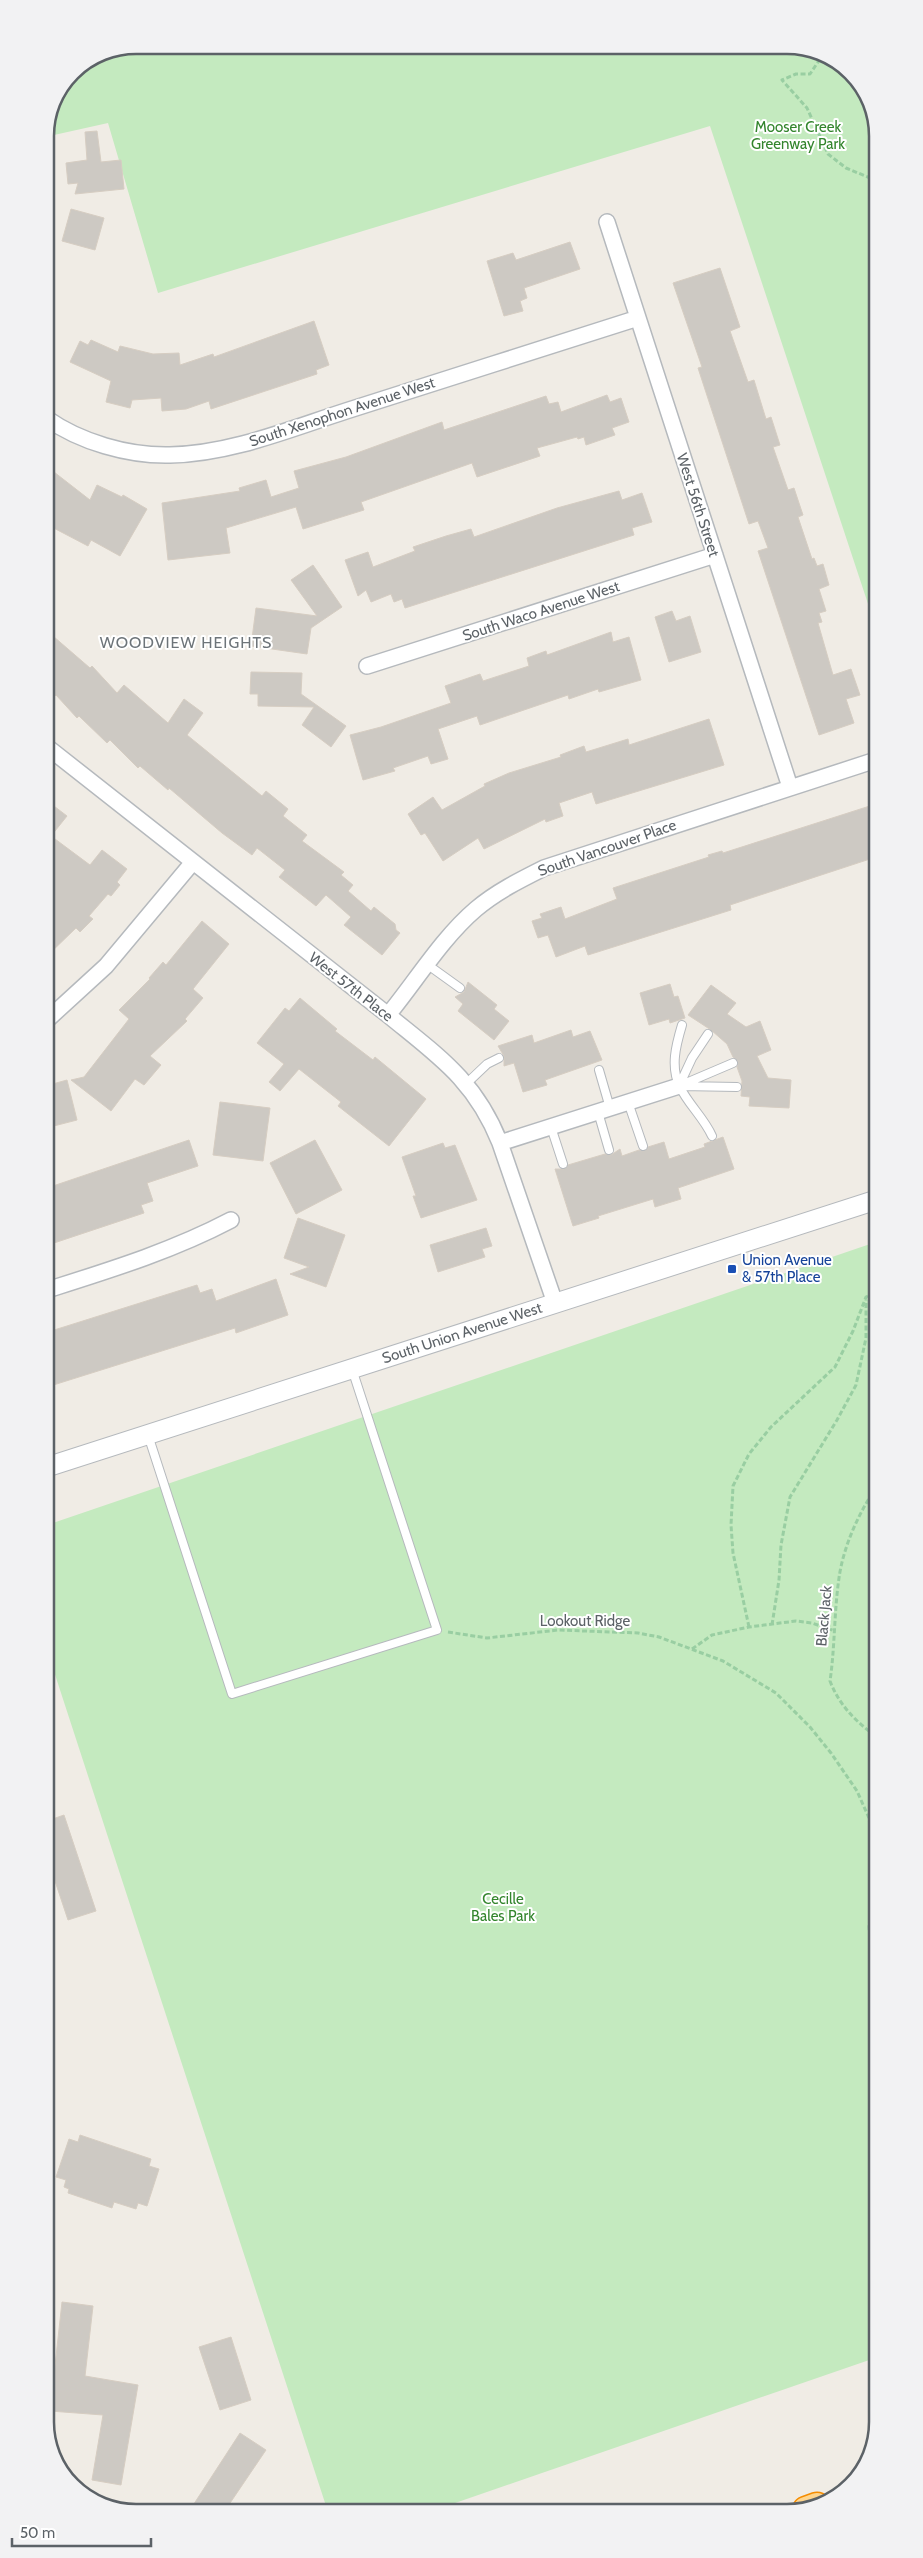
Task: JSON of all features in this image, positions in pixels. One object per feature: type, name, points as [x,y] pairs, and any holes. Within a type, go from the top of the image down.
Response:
[{"type":"street","name":"West 56th Street","points":[[607,222],[790,787]]},
{"type":"street","name":"South Xenophon Avenue West","points":[[54,423],[70,433],[89,441],[126,450],[170,456],[202,452],[264,438],[638,318]]},
{"type":"street","name":"South Waco Avenue West","points":[[367,666],[715,555]]},
{"type":"street","name":"West 57th Place","points":[[54,752],[437,1054],[468,1083],[492,1122],[555,1303]]},
{"type":"street","name":"South Vancouver Place","points":[[388,1015],[444,943],[475,910],[510,885],[544,868],[869,762]]},
{"type":"street","points":[[54,1014],[106,966],[192,862]]},
{"type":"street","points":[[500,1143],[679,1086]]},
{"type":"street","name":"South Union Avenue West","points":[[54,1465],[869,1202]]},
{"type":"street","points":[[54,1288],[192,1241],[231,1220]]},
{"type":"lane","points":[[428,965],[460,988]]},
{"type":"lane","points":[[682,1025],[674,1054],[679,1086],[706,1123],[712,1136]]},
{"type":"lane","points":[[679,1086],[692,1058],[708,1034]]},
{"type":"lane","points":[[468,1083],[487,1064],[499,1058]]},
{"type":"lane","points":[[679,1086],[733,1063]]},
{"type":"lane","points":[[600,1070],[609,1150]]},
{"type":"lane","points":[[679,1086],[737,1087]]},
{"type":"lane","points":[[628,1102],[643,1146]]},
{"type":"lane","points":[[551,1127],[563,1164]]},
{"type":"lane","points":[[148,1435],[232,1694],[437,1630],[352,1369]]},
{"type":"path","points":[[819,60],[810,74],[796,74],[782,80],[807,108],[828,154],[846,168],[869,178]]},
{"type":"path","points":[[748,1627],[733,1553],[731,1525],[733,1486],[749,1454],[771,1427],[835,1367],[853,1331],[866,1297],[869,1296]]},
{"type":"path","points":[[772,1625],[779,1580],[781,1545],[790,1497],[856,1385],[866,1338],[866,1297]]},
{"type":"path","name":"Black Jack","points":[[869,1501],[859,1518],[846,1551],[839,1577],[830,1681],[836,1696],[856,1720],[869,1731]]},
{"type":"path","points":[[692,1649],[712,1634],[748,1627],[796,1621],[812,1623],[835,1631]]},
{"type":"path","name":"Lookout Ridge","points":[[437,1630],[487,1638],[558,1630],[609,1630],[658,1636],[723,1661],[776,1693],[810,1727],[832,1753],[857,1791],[869,1818]]},
{"type":"green space","name":"Mooser Creek Greenway Park","points":[[125,54],[793,54],[819,60],[828,65],[837,71],[856,90],[861,99],[869,125],[869,607],[710,126],[158,293],[108,123],[54,135],[57,114],[62,99],[71,86],[82,74],[95,65],[109,58]]},
{"type":"green space","name":"Cecille Bales Park","points":[[869,1244],[869,2360],[452,2504],[325,2504],[54,1671],[54,1523]]},
{"type":"building","points":[[97,131],[101,162],[121,160],[124,189],[75,194],[78,183],[68,184],[66,163],[87,160],[85,132]]},
{"type":"building","points":[[71,209],[104,218],[95,250],[62,241]]},
{"type":"building","points":[[570,242],[580,269],[524,288],[527,298],[520,301],[523,311],[504,316],[487,261],[513,253],[516,260]]},
{"type":"building","points":[[720,268],[740,327],[730,331],[748,382],[754,380],[766,419],[771,417],[780,445],[773,447],[788,490],[794,488],[803,515],[798,517],[812,559],[814,558],[817,566],[823,564],[829,585],[819,589],[826,611],[819,613],[822,622],[818,623],[833,675],[851,669],[860,695],[846,699],[854,723],[819,735],[758,551],[768,548],[758,521],[749,524],[698,368],[702,367],[673,283]]},
{"type":"building","points":[[314,321],[329,365],[316,370],[317,374],[211,409],[209,401],[186,409],[162,411],[161,398],[132,400],[130,408],[106,402],[111,381],[70,362],[80,341],[88,345],[91,340],[118,352],[120,346],[153,354],[179,353],[180,365],[213,354],[214,357]]},
{"type":"building","points":[[607,395],[610,402],[621,398],[629,422],[612,428],[615,435],[586,445],[584,437],[578,439],[577,437],[537,448],[540,456],[477,477],[472,463],[361,502],[364,510],[303,529],[296,507],[226,528],[230,553],[168,560],[162,503],[240,491],[239,488],[266,480],[271,497],[299,488],[294,471],[346,457],[442,422],[444,430],[546,396],[549,404],[558,402],[561,412]]},
{"type":"building","points":[[54,472],[90,500],[97,485],[122,497],[123,495],[147,509],[120,556],[91,540],[88,546],[54,528]]},
{"type":"building","points":[[619,491],[622,500],[642,493],[652,522],[632,528],[634,535],[405,608],[402,599],[394,602],[391,594],[371,602],[366,590],[358,596],[345,560],[368,552],[373,567],[415,551],[413,547],[446,536],[471,529],[474,537],[557,508]]},
{"type":"building","points":[[313,565],[342,607],[311,628],[307,654],[251,646],[256,608],[317,616],[291,580]]},
{"type":"building","points":[[672,611],[676,621],[690,616],[701,652],[669,662],[655,617]]},
{"type":"building","points":[[611,632],[613,642],[629,637],[641,680],[599,692],[598,689],[569,699],[568,695],[480,725],[477,716],[438,729],[448,759],[431,764],[428,756],[393,768],[395,771],[363,780],[350,735],[381,727],[451,703],[445,686],[480,674],[483,681],[529,666],[527,658],[546,651],[547,655]]},
{"type":"building","points":[[54,637],[90,668],[92,666],[117,693],[124,685],[168,723],[184,699],[203,713],[187,735],[262,796],[266,791],[288,809],[283,816],[307,835],[302,841],[344,872],[341,875],[353,885],[348,891],[371,911],[374,907],[395,924],[396,930],[400,933],[382,955],[344,925],[351,917],[326,895],[316,906],[279,877],[285,870],[257,848],[252,855],[222,833],[169,788],[168,790],[140,766],[138,768],[110,740],[107,743],[79,716],[77,718],[56,695],[54,697]]},
{"type":"building","points":[[251,672],[302,673],[301,694],[346,726],[331,747],[302,725],[314,707],[258,706],[258,694],[250,694]]},
{"type":"building","points":[[709,719],[724,765],[596,804],[592,792],[559,803],[563,816],[546,822],[545,819],[484,849],[478,838],[443,861],[425,833],[421,835],[408,814],[433,797],[442,810],[485,786],[484,784],[509,773],[561,757],[560,755],[584,746],[586,752],[628,739],[629,745]]},
{"type":"building","points":[[54,806],[67,816],[54,832]]},
{"type":"building","points":[[869,806],[869,859],[730,905],[731,910],[588,955],[585,946],[556,957],[548,935],[538,938],[532,921],[542,918],[540,914],[561,907],[565,919],[617,899],[613,888],[709,857],[708,855],[722,851],[723,853]]},
{"type":"building","points":[[54,838],[90,865],[102,850],[127,869],[117,882],[120,885],[111,896],[108,894],[89,916],[93,919],[80,932],[76,928],[54,949]]},
{"type":"building","points":[[202,921],[229,944],[193,989],[203,998],[185,1019],[187,1021],[150,1056],[161,1065],[144,1085],[135,1079],[111,1111],[71,1080],[84,1077],[129,1019],[119,1010],[150,979],[163,962],[166,965]]},
{"type":"building","points":[[468,982],[497,1005],[494,1009],[509,1021],[494,1040],[458,1011],[463,1004],[455,997],[464,992]]},
{"type":"building","points":[[670,984],[674,997],[678,996],[685,1018],[670,1023],[669,1019],[649,1025],[640,993]]},
{"type":"building","points":[[711,985],[736,1003],[727,1014],[746,1027],[760,1021],[771,1050],[757,1056],[768,1078],[791,1080],[789,1108],[749,1106],[750,1097],[741,1096],[742,1081],[737,1067],[738,1061],[733,1057],[727,1044],[711,1030],[688,1015]]},
{"type":"building","points":[[300,998],[337,1029],[335,1031],[373,1060],[375,1057],[426,1099],[389,1146],[338,1106],[341,1102],[299,1069],[280,1091],[269,1082],[284,1064],[257,1043],[285,1008],[289,1011]]},
{"type":"building","points":[[571,1030],[573,1037],[590,1031],[602,1060],[545,1080],[547,1085],[523,1092],[514,1063],[504,1066],[504,1056],[498,1046],[532,1035],[534,1043]]},
{"type":"building","points":[[67,1080],[77,1120],[54,1126],[54,1084]]},
{"type":"building","points":[[220,1102],[270,1108],[263,1161],[213,1155]]},
{"type":"building","points":[[723,1137],[734,1169],[678,1188],[681,1199],[655,1207],[653,1199],[573,1226],[555,1169],[564,1169],[568,1165],[605,1154],[611,1155],[620,1149],[622,1156],[639,1150],[644,1151],[648,1147],[664,1142],[669,1159],[705,1147],[704,1144]]},
{"type":"building","points":[[189,1140],[198,1166],[147,1183],[153,1201],[141,1205],[144,1213],[54,1243],[54,1186]]},
{"type":"building","points":[[315,1140],[342,1190],[296,1214],[270,1163]]},
{"type":"building","points":[[443,1143],[445,1148],[455,1145],[477,1200],[421,1218],[413,1196],[416,1196],[402,1157]]},
{"type":"building","points":[[298,1218],[345,1235],[326,1287],[290,1274],[309,1267],[284,1258]]},
{"type":"building","points":[[486,1228],[492,1246],[482,1249],[485,1257],[438,1272],[430,1245]]},
{"type":"building","points":[[276,1279],[288,1315],[236,1333],[235,1328],[54,1385],[54,1330],[197,1285],[200,1293],[212,1289],[216,1301]]},
{"type":"building","points":[[64,1815],[96,1911],[68,1920],[54,1878],[54,1819]]},
{"type":"building","points":[[80,2135],[151,2159],[149,2166],[159,2169],[147,2206],[138,2203],[136,2209],[114,2202],[112,2208],[68,2193],[69,2189],[64,2187],[66,2180],[56,2177],[69,2139],[78,2142]]},
{"type":"building","points":[[62,2302],[93,2306],[85,2376],[138,2385],[121,2485],[92,2480],[103,2415],[54,2411],[54,2375]]},
{"type":"building","points":[[231,2337],[251,2400],[220,2410],[199,2347]]},
{"type":"building","points":[[240,2433],[266,2450],[229,2504],[194,2504]]},
{"type":"place","name":"Union Avenue & 57th Place","points":[[732,1269]]},
{"type":"district","name":"WOODVIEW HEIGHTS","points":[[186,642]]}]
